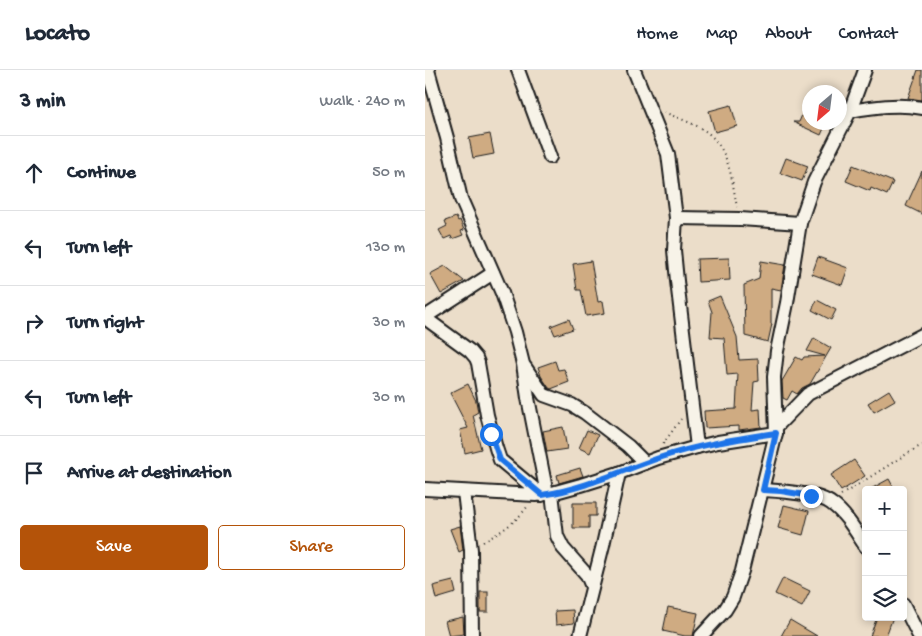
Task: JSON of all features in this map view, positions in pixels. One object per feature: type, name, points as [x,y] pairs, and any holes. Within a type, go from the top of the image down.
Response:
[{"type":"street","points":[[428,70],[447,138],[461,199],[493,272],[515,332],[523,364],[544,494],[557,536],[563,548],[587,575],[592,587]]},
{"type":"street","points":[[518,70],[550,157]]},
{"type":"street","points":[[634,70],[668,154],[676,218],[674,250],[697,447]]},
{"type":"street","points":[[701,636],[725,610],[733,597],[742,571],[776,430],[774,377],[777,351],[800,223],[814,182],[850,110],[865,70]]},
{"type":"street","points":[[850,110],[877,107],[913,106],[922,108]]},
{"type":"street","points":[[676,218],[740,219],[800,223]]},
{"type":"street","points":[[493,272],[425,317],[476,358],[491,434],[500,460],[544,494]]},
{"type":"street","points":[[425,489],[544,494],[619,473],[658,458],[697,447],[776,430],[808,394],[921,337]]},
{"type":"street","points":[[523,364],[544,395],[572,405],[585,413],[628,446],[645,463]]},
{"type":"street","points":[[580,636],[619,473]]},
{"type":"street","points":[[763,490],[788,492],[830,502],[853,527],[862,541]]},
{"type":"street","points":[[464,492],[471,550],[472,636]]},
{"type":"street","points":[[907,612],[919,636]]},
{"type":"path","points":[[648,106],[698,126],[711,135],[719,144],[726,156],[731,171],[740,219]]},
{"type":"path","points":[[658,458],[661,447],[680,421],[692,400]]},
{"type":"path","points":[[830,502],[896,460],[922,446]]},
{"type":"path","points":[[471,550],[508,527],[527,507],[544,494]]},
{"type":"building","points":[[918,70],[922,70],[922,100],[908,98]]},
{"type":"building","points":[[731,105],[737,126],[715,132],[709,111]]},
{"type":"building","points":[[802,115],[802,126],[793,122],[799,122]]},
{"type":"building","points":[[810,130],[823,130],[821,135]]},
{"type":"building","points":[[490,134],[494,154],[473,158],[469,138]]},
{"type":"building","points":[[786,158],[808,166],[802,181],[780,173]]},
{"type":"building","points":[[853,165],[893,182],[887,195],[871,188],[870,191],[846,181]]},
{"type":"building","points":[[922,171],[922,214],[906,206]]},
{"type":"building","points":[[456,217],[458,221],[460,220],[464,230],[461,231],[463,235],[452,239],[451,236],[444,239],[439,230],[447,226],[445,221]]},
{"type":"building","points":[[818,257],[848,268],[842,285],[812,274]]},
{"type":"building","points":[[729,258],[730,280],[698,282],[697,259]]},
{"type":"building","points":[[591,261],[598,302],[603,301],[605,313],[586,316],[581,290],[577,290],[573,264]]},
{"type":"building","points":[[761,261],[785,265],[781,290],[771,288],[772,324],[768,342],[745,336],[744,285],[759,279]]},
{"type":"building","points":[[445,266],[464,281],[441,294],[430,274]]},
{"type":"building","points":[[720,296],[737,337],[739,360],[758,359],[759,381],[754,382],[752,410],[760,409],[761,427],[739,430],[739,426],[705,428],[704,411],[736,409],[738,374],[727,375],[724,338],[710,337],[712,312],[708,301]]},
{"type":"building","points":[[817,300],[836,310],[831,320],[812,310]]},
{"type":"building","points":[[569,319],[573,329],[555,335],[551,326]]},
{"type":"building","points":[[814,338],[831,348],[810,384],[802,388],[797,394],[792,391],[787,400],[783,398],[782,381],[796,357],[802,360],[804,357],[825,356],[807,351]]},
{"type":"building","points":[[555,361],[558,370],[564,369],[569,382],[551,389],[541,376],[538,367]]},
{"type":"building","points":[[468,384],[476,401],[478,412],[473,415],[481,449],[465,453],[460,430],[468,428],[450,393]]},
{"type":"building","points":[[889,390],[895,400],[874,412],[868,403]]},
{"type":"building","points":[[563,427],[567,449],[547,452],[543,431]]},
{"type":"building","points":[[587,430],[598,435],[590,453],[579,448]]},
{"type":"building","points":[[854,460],[865,476],[841,491],[831,475]]},
{"type":"building","points":[[580,468],[583,476],[559,483],[557,475]]},
{"type":"building","points":[[889,479],[893,486],[876,486]]},
{"type":"building","points":[[573,503],[596,503],[596,516],[589,516],[589,528],[573,528]]},
{"type":"building","points":[[784,505],[809,511],[803,535],[778,528]]},
{"type":"building","points":[[460,526],[463,550],[459,552],[450,529]]},
{"type":"building","points":[[783,578],[810,591],[802,607],[775,594]]},
{"type":"building","points":[[453,581],[456,593],[436,599],[433,586]]},
{"type":"building","points":[[480,592],[488,592],[488,612],[480,612]]},
{"type":"building","points":[[668,607],[698,613],[693,636],[663,631]]},
{"type":"building","points":[[573,610],[574,623],[556,625],[555,611]]},
{"type":"building","points":[[463,617],[464,634],[449,636],[445,621]]},
{"type":"building","points":[[790,620],[817,636],[781,636]]},
{"type":"building","points":[[876,621],[892,621],[886,636],[870,636]]},
{"type":"route","points":[[491,434],[500,460],[542,495],[581,485],[658,458],[697,447],[776,433],[763,490],[811,496]]}]
